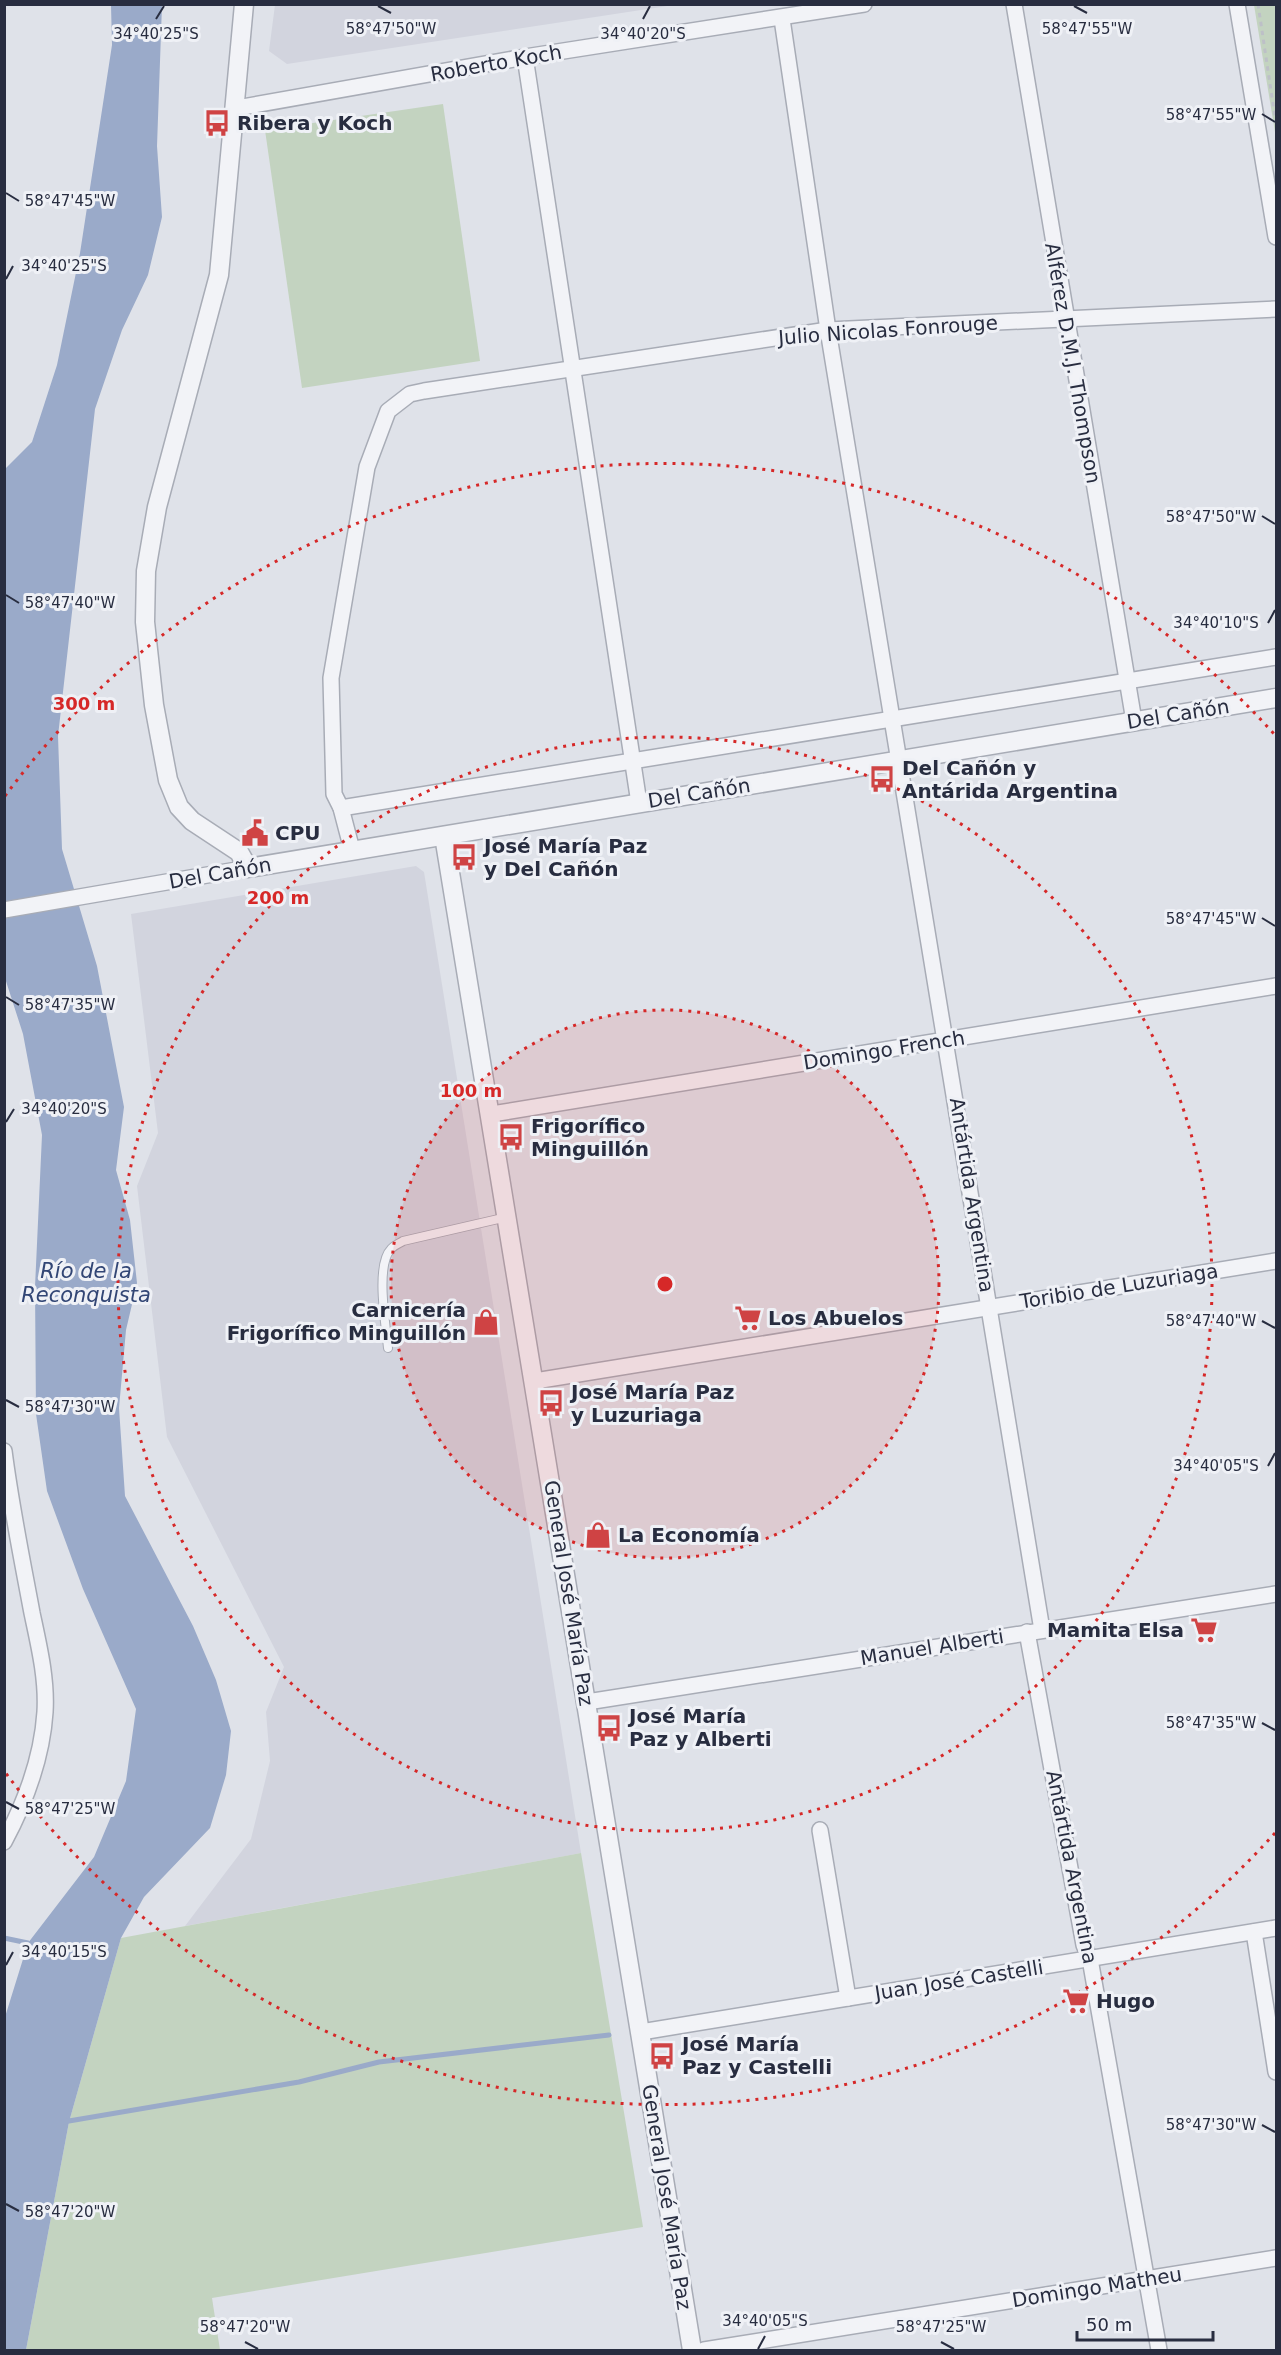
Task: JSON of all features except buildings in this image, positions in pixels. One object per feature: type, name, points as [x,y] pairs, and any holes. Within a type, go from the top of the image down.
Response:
[{"type":"street","points":[[244,4],[237,108],[232,125],[225,238],[219,275],[158,507],[146,571],[145,622],[153,705],[168,780],[179,807],[192,821],[239,852],[248,868]]},
{"type":"street","name":"Roberto Koch","points":[[237,108],[525,57],[782,19],[864,4]]},
{"type":"street","name":"Alférez D.M.J. Thompson","points":[[1014,4],[1134,721]]},
{"type":"street","points":[[1237,4],[1276,237]]},
{"type":"street","name":"Antártida Argentina","points":[[782,19],[828,330],[990,1307],[1035,1631],[1084,1945],[1090,1959],[1159,2350]]},
{"type":"street","points":[[525,57],[639,803]]},
{"type":"street","name":"Julio Nicolas Fonrouge","points":[[340,808],[333,794],[331,678],[367,467],[387,411],[398,401],[424,391],[828,330],[1276,309]]},
{"type":"street","name":"Del Cañón","points":[[340,808],[1276,657]]},
{"type":"street","name":"Del Cañón","points":[[4,910],[352,850],[1276,698]]},
{"type":"street","points":[[340,808],[352,850]]},
{"type":"street","name":"General José María Paz","points":[[444,836],[492,1114],[692,2350]]},
{"type":"street","name":"Domingo French","points":[[492,1114],[1276,986]]},
{"type":"street","name":"Toribio de Luzuriaga","points":[[535,1382],[1276,1261]]},
{"type":"street","points":[[4,1451],[13,1520],[44,1678],[45,1713],[28,1794],[4,1842]]},
{"type":"street","name":"Manuel Alberti","points":[[587,1702],[1276,1594]]},
{"type":"street","points":[[820,1830],[848,1998]]},
{"type":"street","name":"Juan José Castelli","points":[[641,2032],[1276,1928]]},
{"type":"street","points":[[1254,1932],[1276,2072]]},
{"type":"street","name":"Domingo Matheu","points":[[704,2350],[1276,2258]]},
{"type":"lane","points":[[388,1348],[383,1299],[384,1265],[390,1249],[403,1241],[508,1216]]},
{"type":"path","points":[[1258,4],[1276,124]]},
{"type":"shaded area","points":[[275,4],[674,5],[287,64],[269,51]]},
{"type":"shaded area","points":[[416,866],[424,872],[581,1853],[185,1926],[251,1839],[270,1761],[266,1712],[284,1667],[167,1437],[137,1186],[158,1133],[131,914]]},
{"type":"green space","points":[[1254,5],[1276,5],[1276,138]]},
{"type":"green space","points":[[443,104],[480,361],[302,388],[265,130]]},
{"type":"green space","points":[[581,1853],[643,2227],[212,2298],[220,2350],[26,2350],[69,2122],[121,1938]]},
{"type":"water","name":"Río de la Reconquista","points":[[111,5],[162,5],[157,146],[162,217],[148,275],[122,330],[95,409],[58,736],[62,849],[97,966],[124,1107],[116,1170],[130,1220],[137,1283],[126,1330],[119,1408],[125,1496],[193,1626],[216,1680],[231,1731],[226,1775],[210,1828],[144,1897],[121,1938],[69,2122],[26,2350],[5,2350],[5,2017],[28,1943],[94,1857],[126,1781],[136,1709],[83,1589],[47,1491],[36,1414],[35,1287],[42,1135],[23,1034],[4,975],[4,470],[32,442],[57,365],[80,253],[112,45]]},
{"type":"waterway","points":[[4,1938],[28,1943]]},
{"type":"waterway","points":[[63,2122],[299,2082],[379,2062],[609,2035]]},
{"type":"place","name":"Ribera y Koch","points":[[217,123]]},
{"type":"place","name":"Del Cañón y Antárida Argentina","points":[[882,779]]},
{"type":"place","name":"CPU","points":[[255,833]]},
{"type":"place","name":"José María Paz y Del Cañón","points":[[464,857]]},
{"type":"place","name":"Frigorífico Minguillón","points":[[511,1137]]},
{"type":"place","name":"Los Abuelos","points":[[748,1318]]},
{"type":"place","name":"Carnicería Frigorífico Minguillón","points":[[486,1322]]},
{"type":"place","name":"José María Paz y Luzuriaga","points":[[551,1403]]},
{"type":"place","name":"La Economía","points":[[598,1535]]},
{"type":"place","name":"Mamita Elsa","points":[[1204,1630]]},
{"type":"place","name":"José María Paz y Alberti","points":[[609,1728]]},
{"type":"place","name":"Hugo","points":[[1076,2001]]},
{"type":"place","name":"José María Paz y Castelli","points":[[662,2056]]}]
